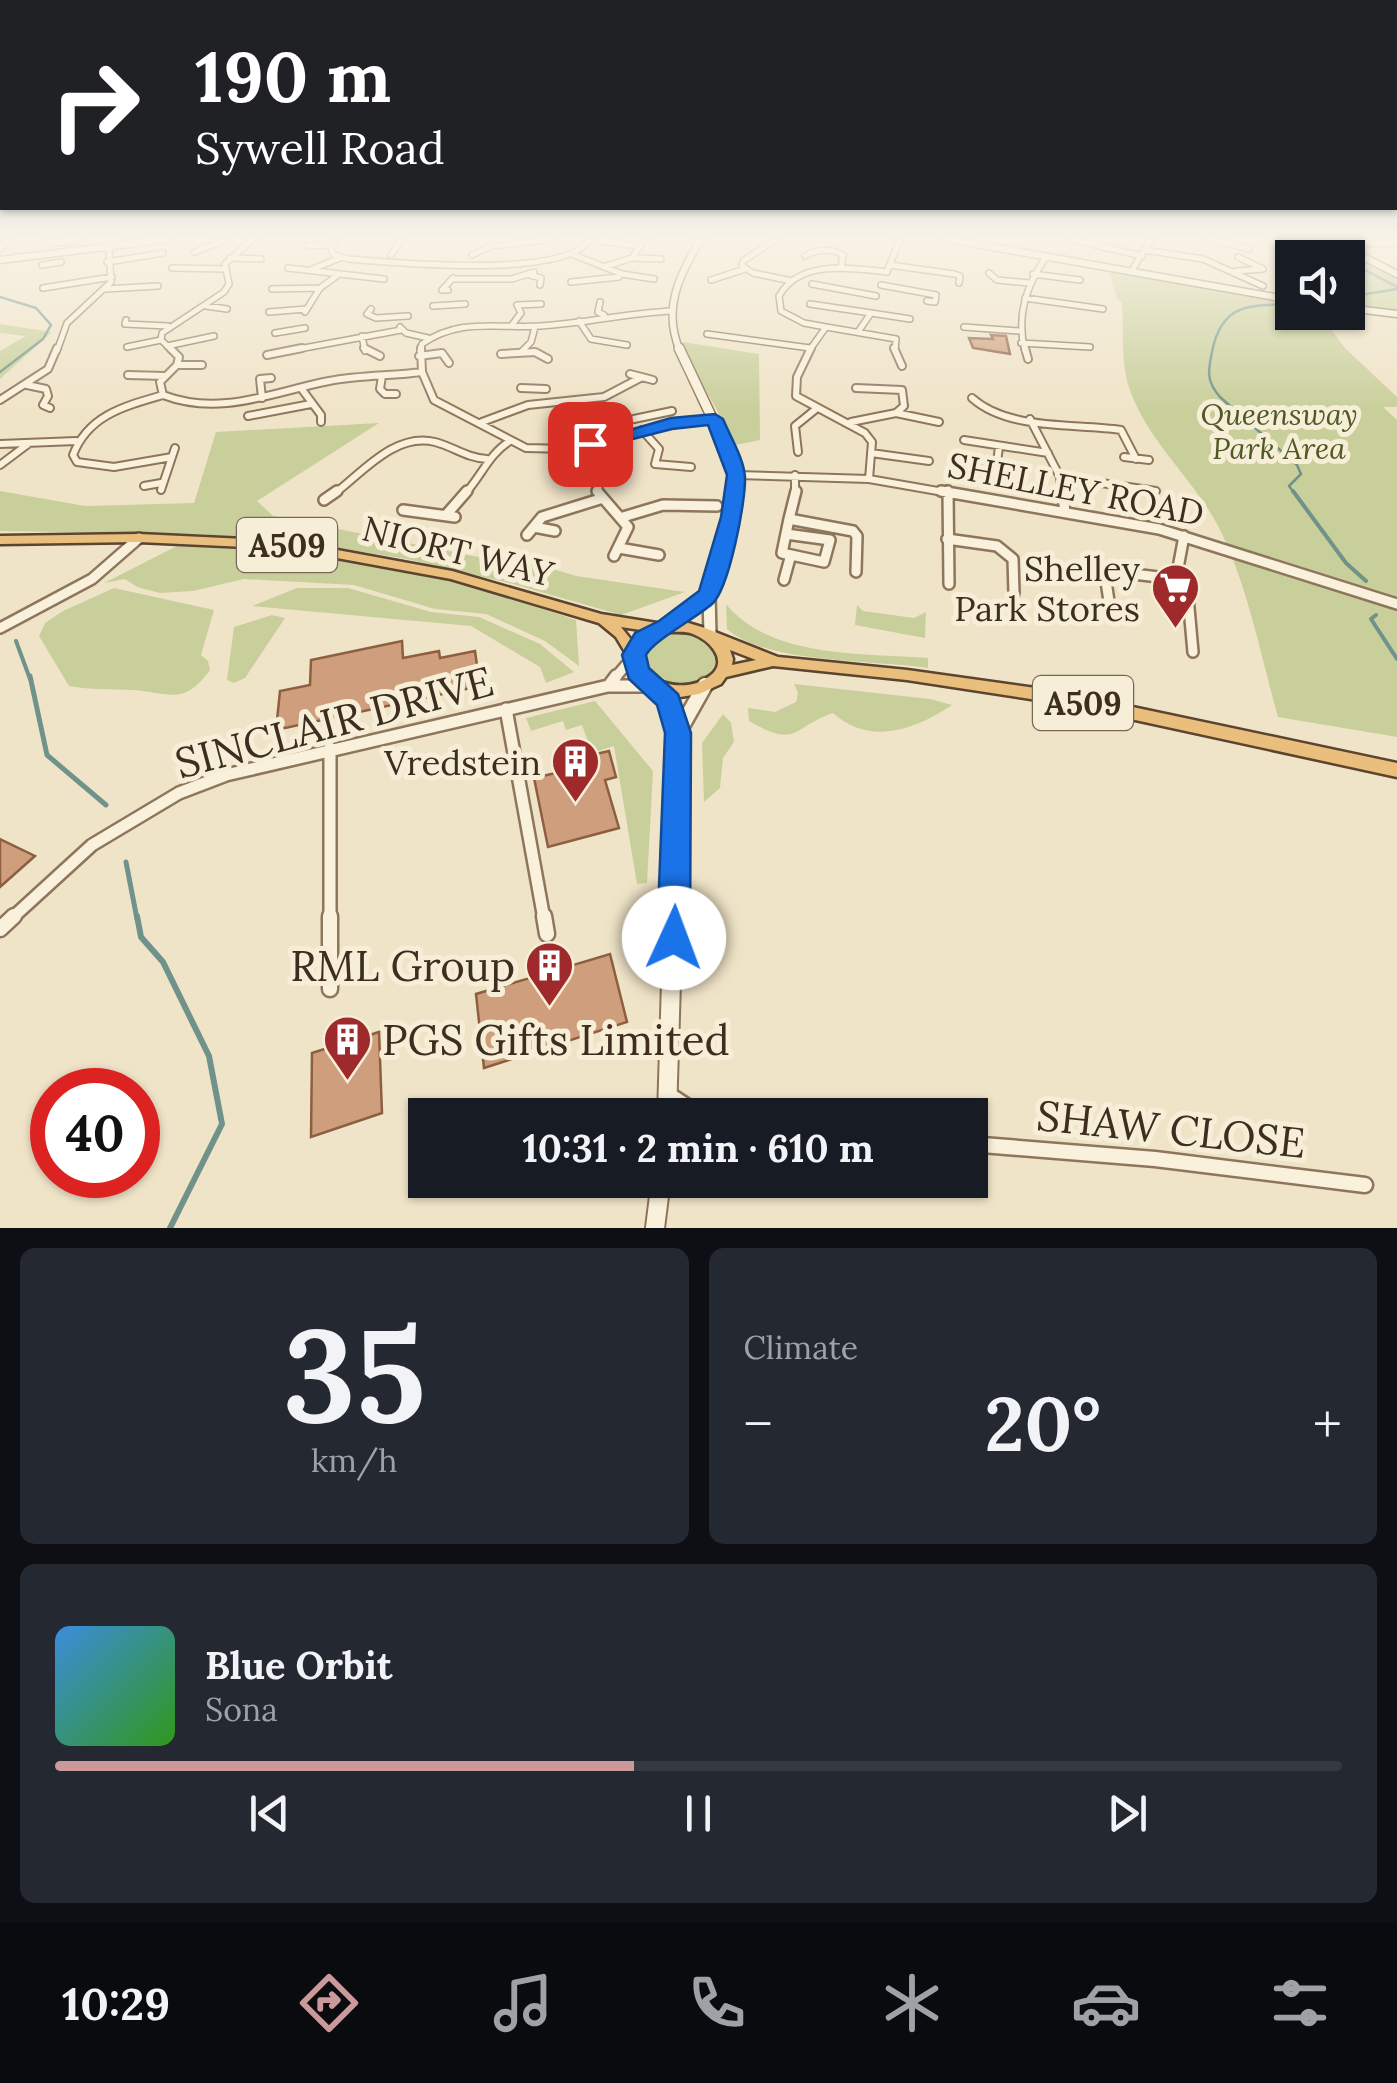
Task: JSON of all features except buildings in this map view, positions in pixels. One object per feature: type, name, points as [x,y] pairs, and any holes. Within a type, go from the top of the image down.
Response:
[{"type":"highway","name":"NIORT WAY","points":[[0,540],[139,538],[288,545],[360,556],[506,590],[601,620],[665,628]]},
{"type":"highway","name":"NIORT WAY","points":[[601,620],[621,634],[634,656]]},
{"type":"highway","points":[[694,627],[713,636],[726,656],[720,674],[705,686],[681,691],[656,687],[638,672],[634,656],[643,639],[665,628],[694,627]]},
{"type":"highway","name":"A509","points":[[713,636],[776,662],[1057,697],[1391,768]]},
{"type":"highway","name":"A509","points":[[720,674],[776,662]]},
{"type":"street","points":[[0,400],[53,363],[62,331],[98,296]]},
{"type":"street","points":[[126,320],[125,324],[168,326],[216,296]]},
{"type":"street","points":[[270,312],[306,310],[315,296]]},
{"type":"street","points":[[674,296],[676,345],[715,419],[736,475],[731,517],[709,595],[713,636]]},
{"type":"street","points":[[779,296],[781,311],[804,323],[896,338],[893,346],[902,366]]},
{"type":"street","points":[[927,301],[935,302],[936,296]]},
{"type":"street","points":[[1028,359],[1019,331],[1025,298],[1088,310],[1103,309]]},
{"type":"street","points":[[432,306],[466,302],[462,315],[466,326]]},
{"type":"street","points":[[600,302],[598,312],[604,315]]},
{"type":"street","points":[[512,324],[520,313],[517,304],[541,304]]},
{"type":"street","points":[[810,304],[910,319]]},
{"type":"street","points":[[206,306],[227,309]]},
{"type":"street","points":[[380,309],[369,309],[367,314],[372,318],[406,317],[401,330]]},
{"type":"street","points":[[1365,310],[1397,314]]},
{"type":"street","points":[[265,354],[401,330],[428,338],[466,326],[535,327],[604,315],[672,311]]},
{"type":"street","points":[[858,332],[872,313]]},
{"type":"street","points":[[579,321],[591,340],[627,344]]},
{"type":"street","points":[[164,343],[168,326]]},
{"type":"street","points":[[522,351],[531,342],[535,327]]},
{"type":"street","points":[[826,327],[802,362],[796,396],[850,422],[872,442],[869,479]]},
{"type":"street","points":[[964,328],[1019,331]]},
{"type":"street","points":[[275,333],[301,329],[308,347]]},
{"type":"street","points":[[707,334],[716,331],[810,348]]},
{"type":"street","points":[[127,347],[214,336]]},
{"type":"street","points":[[362,336],[365,352],[380,356]]},
{"type":"street","points":[[428,338],[419,356],[434,400],[482,422],[510,441],[542,450],[715,419]]},
{"type":"street","points":[[163,395],[159,389],[179,357],[164,343]]},
{"type":"street","points":[[1022,343],[1090,347]]},
{"type":"street","points":[[501,354],[522,351],[543,354],[548,360]]},
{"type":"street","points":[[419,356],[442,352],[449,362]]},
{"type":"street","points":[[177,365],[202,365]]},
{"type":"street","points":[[144,486],[161,486],[174,452],[114,467],[85,466],[74,459],[76,441],[101,417],[163,395],[202,404],[422,372]]},
{"type":"street","points":[[630,374],[653,380]]},
{"type":"street","points":[[128,375],[165,376]]},
{"type":"street","points":[[382,376],[382,397],[396,394]]},
{"type":"street","points":[[262,398],[260,379],[271,378]]},
{"type":"street","points":[[482,422],[536,403],[588,403],[620,392],[642,378]]},
{"type":"street","points":[[24,385],[46,389],[48,396],[43,407],[50,408]]},
{"type":"street","points":[[301,388],[321,419],[334,413]]},
{"type":"street","points":[[521,388],[546,389]]},
{"type":"street","points":[[850,422],[896,412],[904,406],[902,390],[856,388]]},
{"type":"street","points":[[534,389],[536,403]]},
{"type":"street","points":[[961,403],[973,400],[990,414],[1124,429],[1136,458]]},
{"type":"street","points":[[248,415],[311,404]]},
{"type":"street","points":[[798,452],[795,426],[816,408]]},
{"type":"street","points":[[634,419],[668,412],[671,424]]},
{"type":"street","points":[[896,412],[939,422]]},
{"type":"street","points":[[1030,419],[1060,478],[1065,510]]},
{"type":"street","points":[[642,430],[660,450],[655,464],[691,467]]},
{"type":"street","points":[[964,440],[976,438],[999,447],[1048,453]]},
{"type":"street","points":[[0,444],[76,441]]},
{"type":"street","points":[[327,496],[360,470],[403,445],[429,441],[460,457],[487,459]]},
{"type":"street","points":[[403,510],[450,516],[482,475],[487,459],[510,441]]},
{"type":"street","points":[[0,466],[28,444]]},
{"type":"street","points":[[590,444],[601,458],[596,482],[600,498],[623,517],[628,528],[617,552],[659,555]]},
{"type":"street","points":[[977,469],[995,474],[999,447]]},
{"type":"street","points":[[870,452],[928,461]]},
{"type":"street","points":[[1124,458],[1149,460]]},
{"type":"street","points":[[556,473],[568,477],[599,474]]},
{"type":"street","name":"SHELLEY ROAD","points":[[736,475],[869,479],[1065,510],[1184,536],[1397,604]]},
{"type":"street","points":[[786,534],[830,540],[824,562],[782,554],[789,518],[797,488],[796,476]]},
{"type":"street","points":[[1060,478],[1156,491]]},
{"type":"street","points":[[948,490],[949,584]]},
{"type":"street","points":[[555,531],[530,531],[557,511],[600,498]]},
{"type":"street","points":[[623,517],[663,506],[703,510],[717,506]]},
{"type":"street","points":[[789,518],[853,530],[857,536],[856,572]]},
{"type":"street","points":[[1184,536],[1178,556],[1193,652]]},
{"type":"street","points":[[0,628],[96,578],[139,538]]},
{"type":"street","points":[[947,539],[997,546],[1013,559],[1014,593]]},
{"type":"street","points":[[784,580],[790,558]]},
{"type":"street","points":[[1111,614],[1105,576],[1117,572],[1183,580]]},
{"type":"street","points":[[665,628],[709,595]]},
{"type":"street","points":[[608,686],[634,656]]},
{"type":"street","name":"SINCLAIR DRIVE","points":[[0,928],[92,845],[179,793],[330,748],[608,686],[656,687]]},
{"type":"street","points":[[678,733],[705,686]]},
{"type":"street","points":[[656,687],[669,700],[678,733],[668,1098]]},
{"type":"street","points":[[506,709],[548,934]]},
{"type":"street","points":[[330,748],[330,989]]},
{"type":"street","points":[[668,1094],[674,1098]]},
{"type":"street","name":"SHAW CLOSE","points":[[988,1145],[1156,1158],[1366,1184]]},
{"type":"street","points":[[655,1228],[659,1198]]},
{"type":"green space","name":"Queensway Park Area","points":[[1116,296],[1251,296],[1275,301],[1275,330],[1332,330],[1397,397],[1397,407],[1383,407],[1397,420],[1397,737],[1278,717],[1247,601],[1222,534],[1201,498],[1150,430],[1131,393],[1124,360],[1122,302]]},
{"type":"green space","points":[[1365,296],[1397,296],[1397,311],[1365,308]]},
{"type":"green space","points":[[0,324],[52,332],[0,379],[0,351],[26,336],[0,333]]},
{"type":"green space","points":[[683,342],[759,354],[760,440],[731,446],[717,410],[683,351]]},
{"type":"green space","points":[[379,423],[257,501],[273,516],[514,564],[530,562],[576,576],[685,592],[621,615],[407,559],[305,543],[199,534],[0,531],[0,491],[85,506],[194,503],[216,432]]},
{"type":"green space","points":[[177,546],[355,560],[483,590],[576,620],[579,666],[545,641],[486,614],[435,609],[354,585],[244,579],[193,591],[160,593],[125,579],[104,583]]},
{"type":"green space","points":[[114,588],[214,610],[201,655],[210,670],[192,689],[176,695],[69,686],[39,636],[45,623],[63,611]]},
{"type":"green space","points":[[297,588],[348,588],[431,612],[479,617],[540,644],[574,672],[546,683],[540,667],[471,626],[252,606]]},
{"type":"green space","points":[[726,604],[745,622],[793,644],[847,653],[928,658],[928,668],[822,659],[767,649],[727,629]]},
{"type":"green space","points":[[857,605],[863,611],[914,618],[926,612],[925,638],[855,625]]},
{"type":"green space","points":[[272,615],[285,618],[245,678],[234,683],[227,680],[234,627]]},
{"type":"green space","points":[[672,631],[697,633],[715,645],[719,663],[703,681],[670,684],[640,666],[643,647]]},
{"type":"green space","points":[[794,684],[930,699],[952,705],[923,721],[892,731],[862,729],[833,713],[786,735],[749,721],[748,708],[775,712],[796,702]]},
{"type":"green space","points":[[595,701],[653,771],[647,883],[637,884],[614,746],[592,753],[582,725],[566,730],[563,721],[531,731],[526,718]]},
{"type":"green space","points":[[723,714],[731,723],[734,742],[723,758],[720,788],[704,802],[702,743]]},
{"type":"waterway","points":[[0,297],[36,308],[51,325],[43,339],[0,372]]},
{"type":"waterway","points":[[1275,305],[1239,310],[1222,324],[1212,352],[1210,381],[1220,397],[1297,465],[1301,474],[1289,486],[1295,494]]},
{"type":"waterway","points":[[1293,491],[1346,563],[1366,581]]},
{"type":"waterway","points":[[1376,615],[1371,619],[1397,659]]},
{"type":"waterway","points":[[16,641],[30,679]]},
{"type":"waterway","points":[[30,676],[47,755],[106,805]]},
{"type":"waterway","points":[[126,862],[137,919]]},
{"type":"waterway","points":[[137,916],[141,937],[163,962],[209,1056],[222,1124],[170,1228]]},
{"type":"place","name":"Shelley Park Stores","points":[[1175,630]]},
{"type":"place","name":"Vredstein","points":[[576,804]]},
{"type":"place","name":"RML Group","points":[[550,1008]]},
{"type":"place","name":"PGS Gifts Limited","points":[[347,1082]]},
{"type":"route","points":[[590,444],[671,424],[715,419],[736,475],[731,517],[709,595],[668,627],[643,639],[634,655],[638,672],[669,700],[678,733],[674,938]]}]
